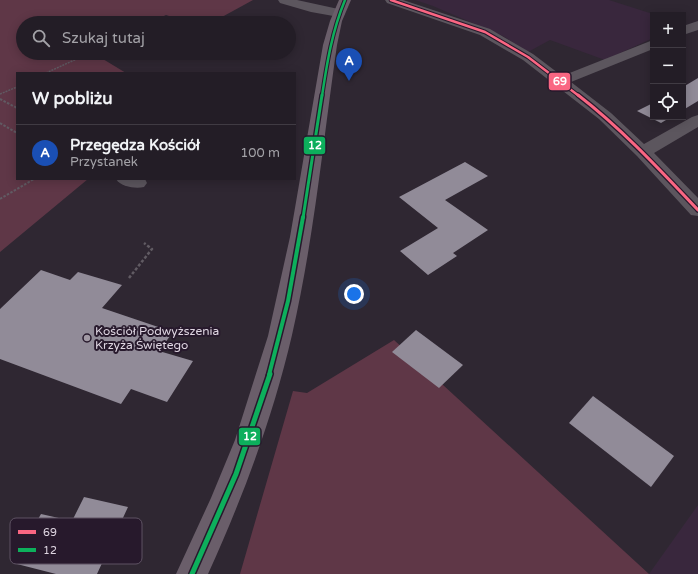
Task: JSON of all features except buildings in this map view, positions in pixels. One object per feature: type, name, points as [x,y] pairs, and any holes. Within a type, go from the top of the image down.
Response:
[{"type":"main road","points":[[192,574],[213,528],[241,458],[262,397],[281,331],[293,275],[330,45],[342,6]]},
{"type":"street","points":[[284,0],[311,8],[342,6]]},
{"type":"street","points":[[391,0],[467,25],[497,38],[522,53],[605,116],[643,152],[698,210]]},
{"type":"street","points":[[686,30],[698,25]]},
{"type":"street","points":[[560,81],[650,45]]},
{"type":"street","points":[[643,152],[698,120]]},
{"type":"path","points":[[48,72],[74,60]]},
{"type":"path","points":[[0,94],[16,87]]},
{"type":"path","points":[[0,99],[16,107]]},
{"type":"path","points":[[0,123],[16,132]]},
{"type":"path","points":[[0,199],[32,180]]},
{"type":"path","points":[[129,278],[152,249],[144,243]]},
{"type":"shaded area","points":[[0,0],[253,0],[224,16],[16,16],[16,60],[105,60],[124,72],[16,72],[16,180],[87,180],[0,252]]},
{"type":"shaded area","points":[[415,0],[609,0],[650,13],[650,39],[605,60],[550,40],[528,52],[503,36],[433,6]]},
{"type":"shaded area","points":[[394,340],[649,574],[240,574],[293,391],[307,393]]},
{"type":"shaded area","points":[[698,505],[698,574],[649,574]]},
{"type":"transit line","name":"12","points":[[192,574],[236,474],[260,406],[280,336],[300,237],[330,45],[336,21],[345,0]]},
{"type":"transit line","name":"69","points":[[391,0],[485,32],[528,57],[605,116],[643,152],[698,210]]},
{"type":"place","name":"Przegędza Kościół","points":[[349,81]]},
{"type":"place","name":"Kościół Podwyższenia Krzyża Świętego","points":[[87,338]]}]
